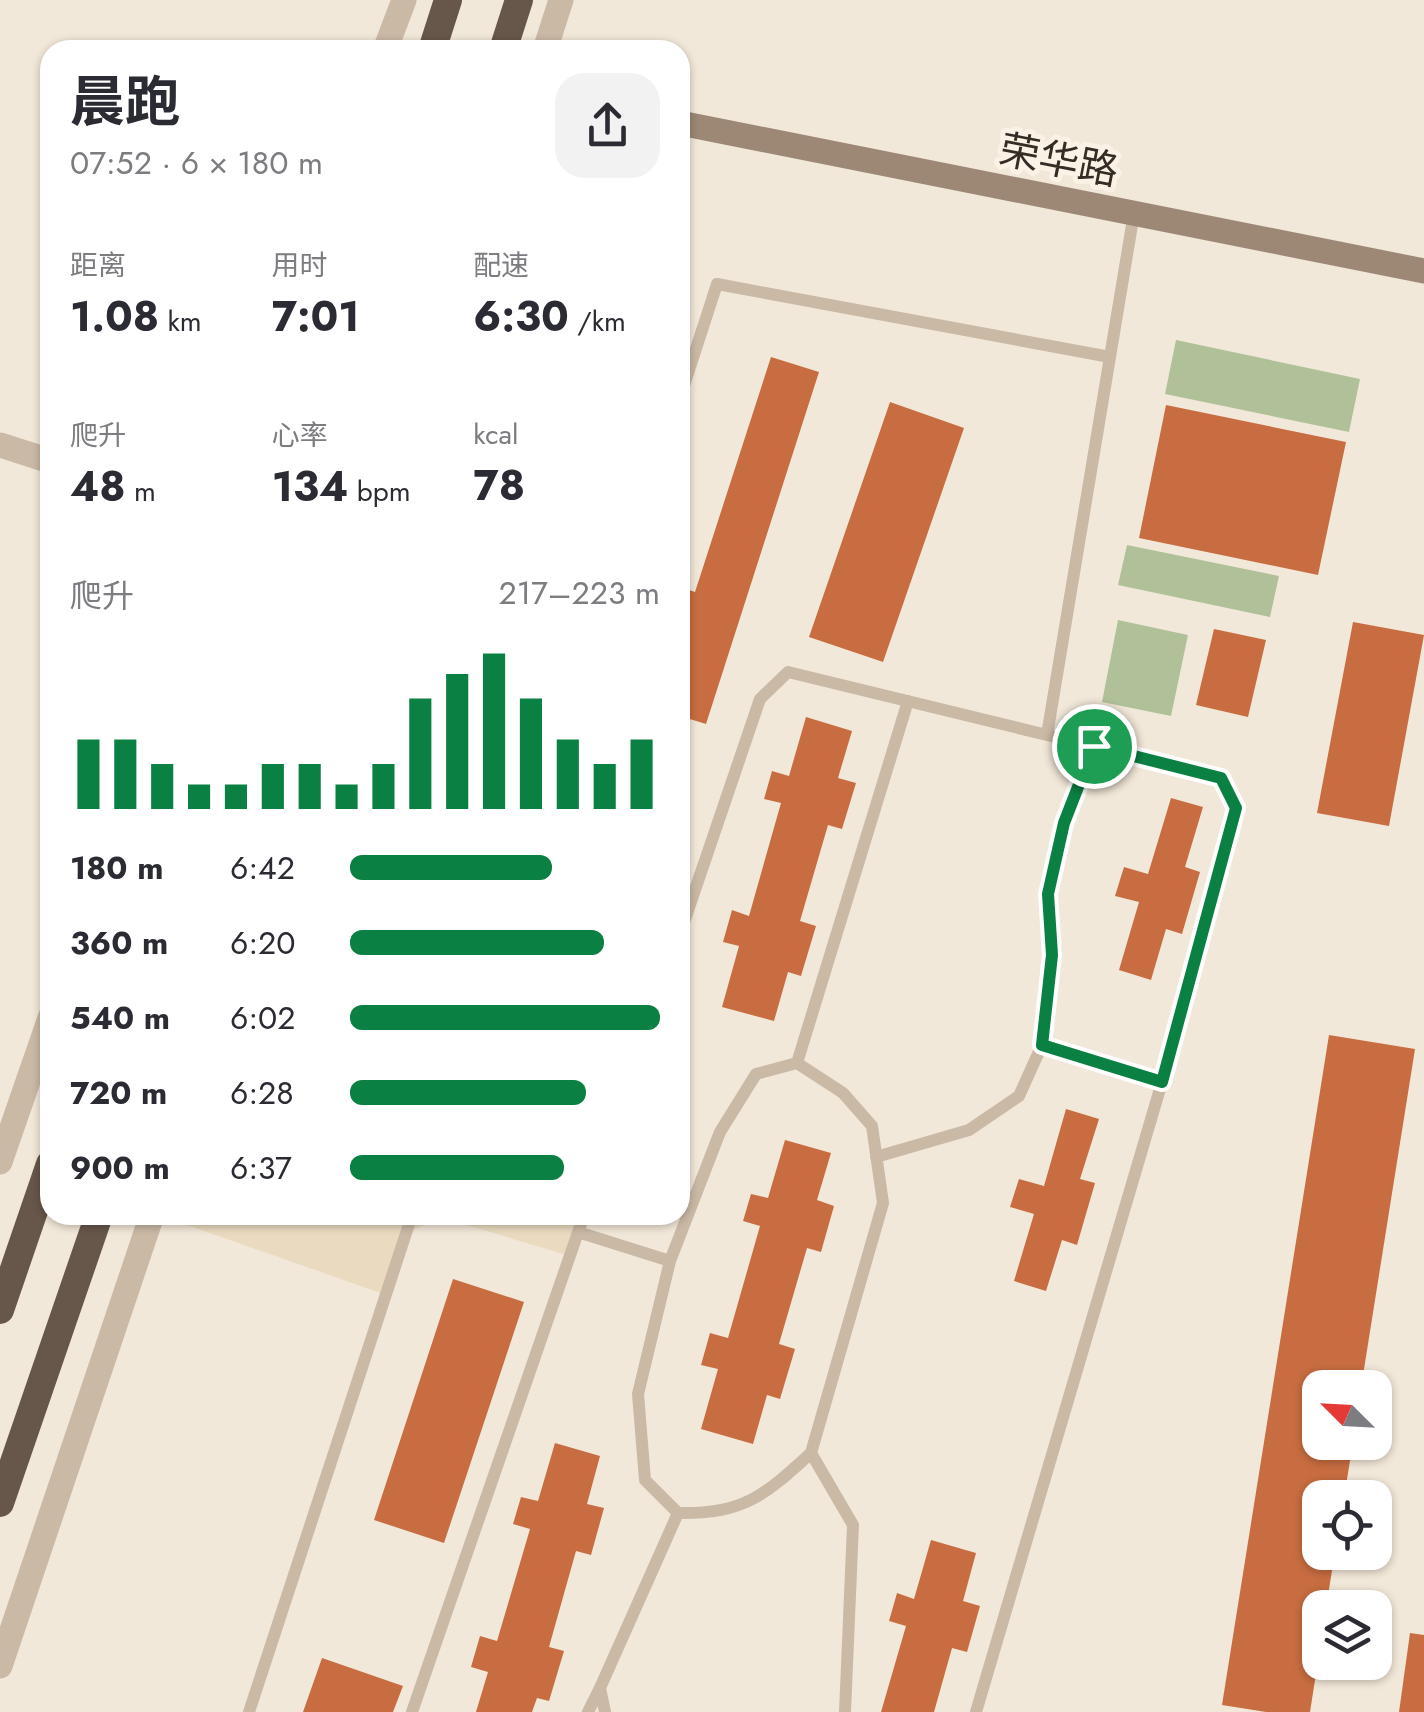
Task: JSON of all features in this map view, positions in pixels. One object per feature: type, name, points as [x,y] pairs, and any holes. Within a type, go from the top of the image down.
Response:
[{"type":"highway","points":[[435,40],[448,0]]},
{"type":"highway","points":[[505,40],[519,0]]},
{"type":"highway","points":[[0,1310],[10,1248],[40,1185]]},
{"type":"highway","points":[[0,1503],[96,1225]]},
{"type":"main road","name":"荣华路","points":[[690,126],[1424,271]]},
{"type":"street","points":[[389,40],[404,0]]},
{"type":"street","points":[[547,40],[561,0]]},
{"type":"street","points":[[0,445],[40,458]]},
{"type":"street","points":[[0,1162],[40,1047]]},
{"type":"street","points":[[0,1666],[149,1225]]},
{"type":"lane","points":[[1048,735],[1134,214]]},
{"type":"lane","points":[[690,367],[717,284],[1110,356]]},
{"type":"lane","points":[[690,904],[760,698],[788,672],[1221,778],[1236,808],[1162,1082],[976,1712]]},
{"type":"lane","points":[[797,1063],[908,701]]},
{"type":"lane","points":[[876,1157],[969,1130],[1019,1096],[1042,1045],[1052,955],[1048,894],[1064,823],[1094,746]]},
{"type":"lane","points":[[1042,1045],[1162,1082]]},
{"type":"lane","points":[[684,1225],[670,1261],[638,1394],[645,1480],[678,1513],[722,1514],[770,1490],[811,1453],[883,1204],[872,1126],[843,1093],[797,1063],[756,1074],[720,1132],[690,1209]]},
{"type":"lane","points":[[250,1712],[409,1225]]},
{"type":"lane","points":[[412,1712],[580,1225]]},
{"type":"lane","points":[[578,1232],[670,1261]]},
{"type":"lane","points":[[811,1453],[854,1525],[845,1712]]},
{"type":"lane","points":[[588,1712],[678,1513]]},
{"type":"lane","points":[[600,1688],[605,1712]]},
{"type":"green space","points":[[1176,340],[1360,379],[1349,432],[1165,394]]},
{"type":"green space","points":[[1127,545],[1279,576],[1270,617],[1118,585]]},
{"type":"green space","points":[[1118,620],[1188,635],[1171,716],[1102,702]]},
{"type":"shaded area","points":[[187,1225],[426,1225],[406,1233],[386,1295]]},
{"type":"shaded area","points":[[466,1225],[581,1225],[570,1256]]},
{"type":"building","points":[[771,357],[819,372],[706,724],[690,719],[690,590],[695,592]]},
{"type":"building","points":[[890,402],[964,428],[883,662],[809,637]]},
{"type":"building","points":[[1166,405],[1346,442],[1318,575],[1139,538]]},
{"type":"building","points":[[1353,622],[1424,635],[1389,826],[1317,813]]},
{"type":"building","points":[[1214,629],[1266,640],[1248,717],[1196,705]]},
{"type":"building","points":[[806,717],[852,731],[838,778],[856,783],[842,829],[828,825],[800,921],[816,926],[801,976],[788,972],[774,1021],[722,1007],[739,946],[723,942],[732,910],[749,916],[781,803],[764,799],[772,771],[789,776]]},
{"type":"building","points":[[1171,798],[1203,807],[1185,867],[1200,872],[1182,934],[1166,929],[1151,980],[1119,970],[1139,902],[1115,896],[1124,867],[1148,874]]},
{"type":"building","points":[[1329,1035],[1415,1049],[1364,1370],[1302,1370],[1302,1460],[1350,1460],[1347,1480],[1302,1480],[1302,1570],[1332,1570],[1329,1590],[1302,1590],[1302,1680],[1315,1680],[1310,1712],[1266,1712],[1222,1705]]},
{"type":"building","points":[[1066,1109],[1099,1119],[1080,1179],[1095,1183],[1077,1245],[1062,1240],[1046,1291],[1014,1281],[1034,1214],[1010,1207],[1019,1179],[1044,1186]]},
{"type":"building","points":[[785,1140],[831,1153],[817,1200],[834,1206],[821,1252],[807,1248],[779,1344],[795,1349],[780,1399],[767,1395],[753,1444],[701,1429],[718,1369],[701,1365],[710,1333],[728,1338],[760,1226],[743,1221],[751,1194],[768,1198]]},
{"type":"building","points":[[453,1279],[524,1302],[444,1543],[374,1520]]},
{"type":"building","points":[[555,1443],[600,1456],[587,1504],[604,1508],[591,1555],[576,1551],[549,1647],[564,1651],[549,1701],[537,1698],[532,1712],[476,1712],[488,1672],[471,1667],[480,1636],[497,1641],[530,1529],[513,1524],[521,1497],[538,1501]]},
{"type":"building","points":[[931,1540],[976,1553],[963,1601],[980,1606],[967,1652],[952,1648],[934,1712],[881,1712],[906,1626],[889,1621],[897,1593],[914,1599]]},
{"type":"building","points":[[1410,1633],[1424,1635],[1424,1712],[1399,1712]]},
{"type":"building","points":[[322,1658],[403,1686],[393,1712],[303,1712]]},
{"type":"route","points":[[1094,746],[1221,778],[1236,808],[1162,1082],[1042,1045],[1052,955],[1048,894],[1064,823],[1094,746]]}]
